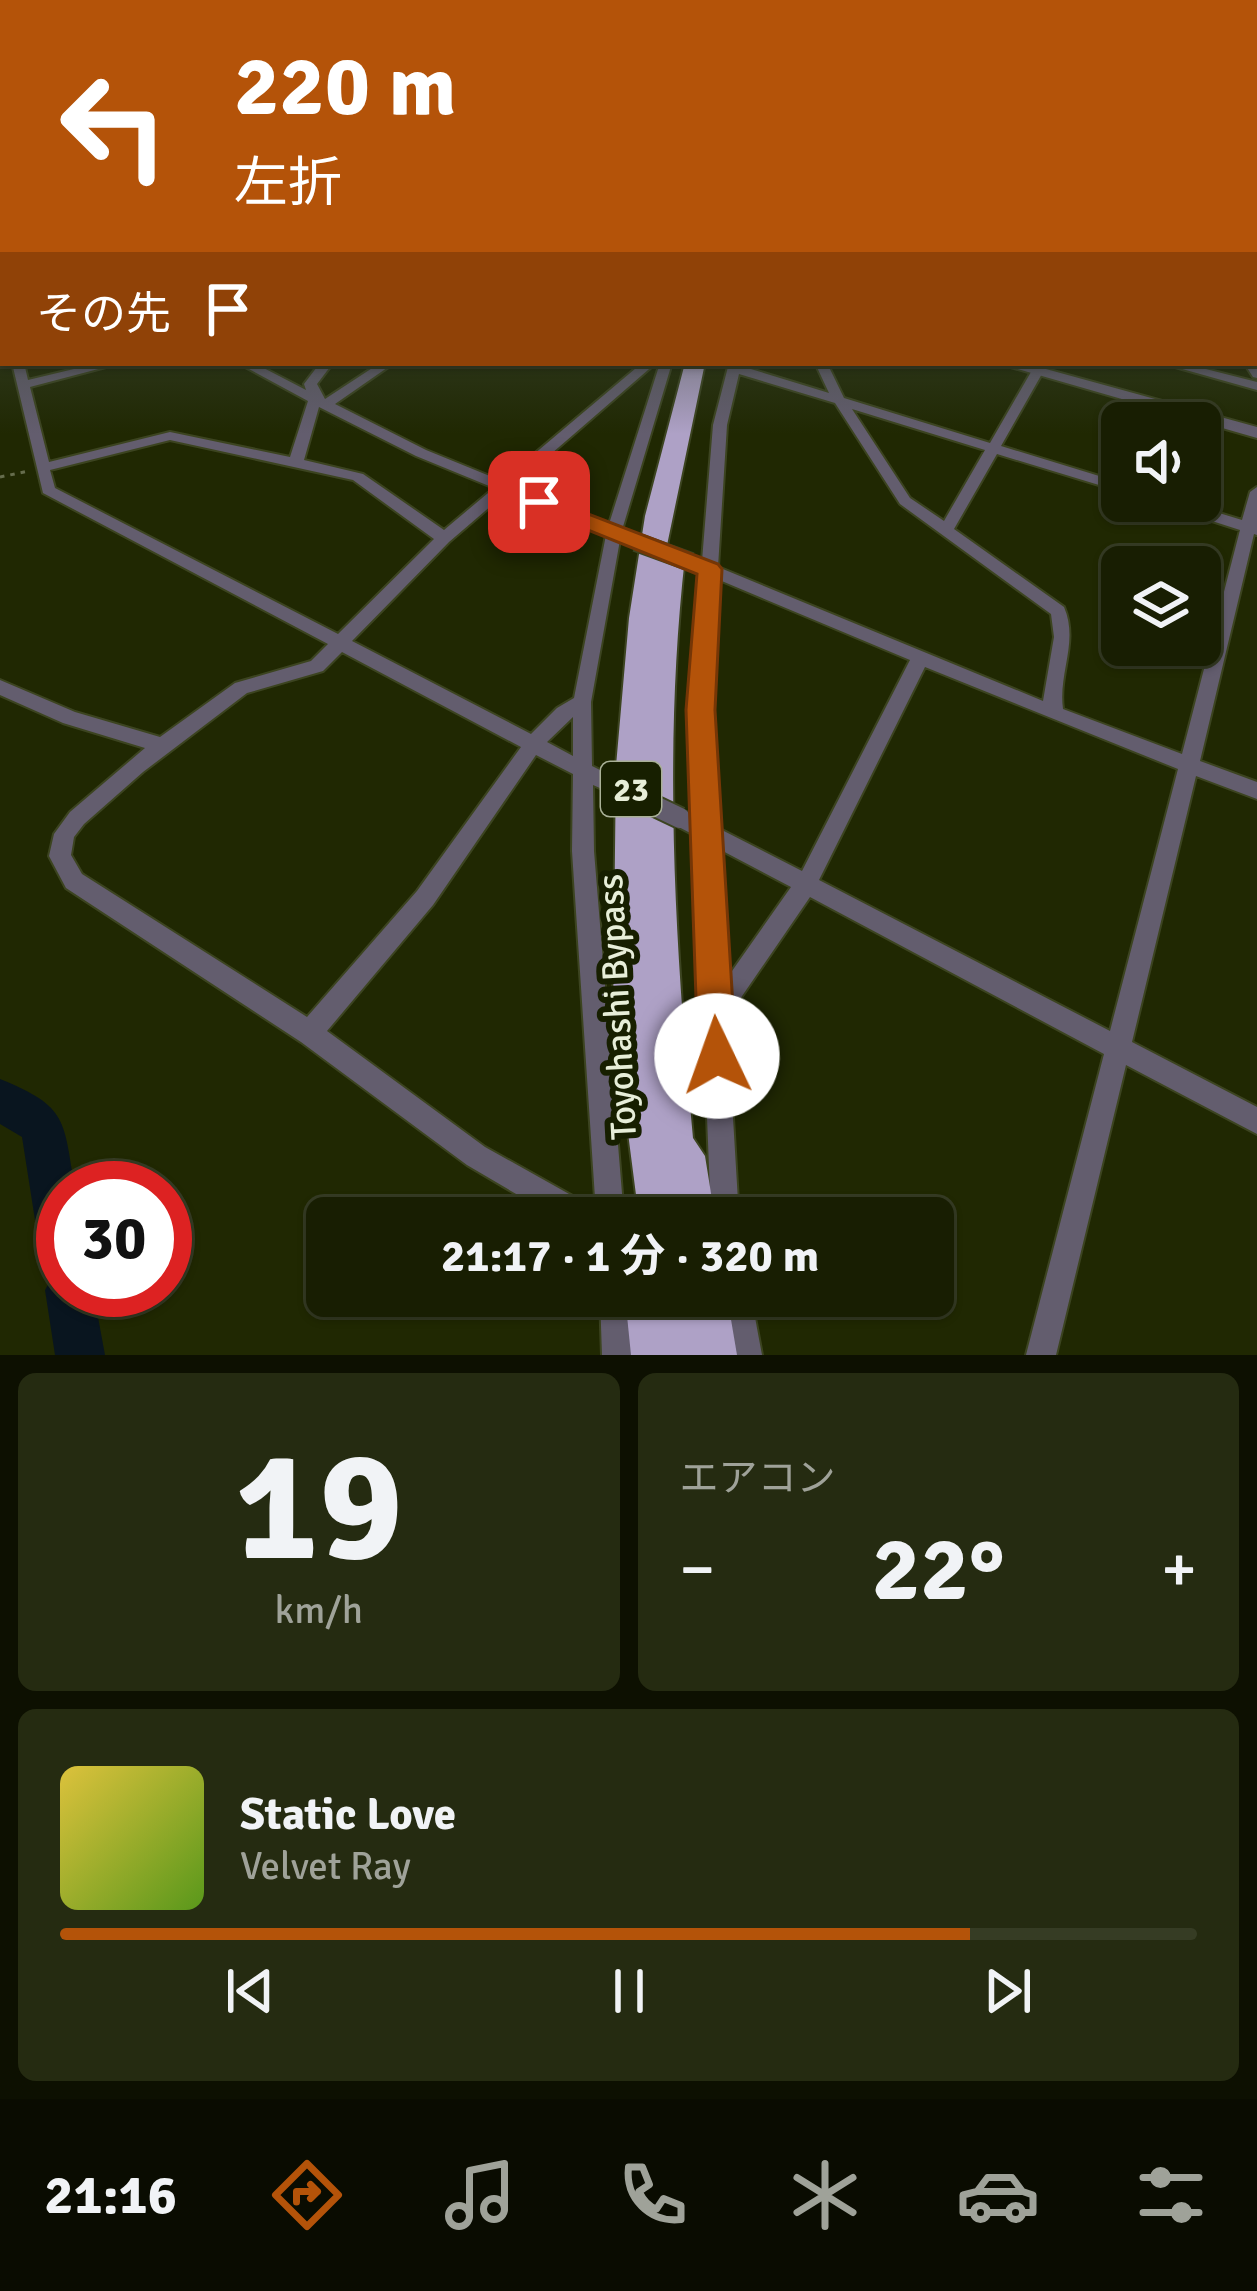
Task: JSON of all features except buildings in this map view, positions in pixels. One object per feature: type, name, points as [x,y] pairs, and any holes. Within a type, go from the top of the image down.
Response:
[{"type":"highway","name":"Toyohashi Bypass","points":[[659,1197],[633,1017],[634,704],[658,516],[694,366]]},
{"type":"highway","name":"Toyohashi Bypass","points":[[676,1197],[656,891],[661,663],[681,502],[727,366]]},
{"type":"highway","name":"23","points":[[662,977],[673,1017],[690,1197]]},
{"type":"highway","name":"23","points":[[633,1017],[632,1098],[640,1197]]},
{"type":"highway","points":[[651,1317],[656,1355]]},
{"type":"highway","points":[[682,1317],[687,1355]]},
{"type":"highway","points":[[706,1317],[712,1355]]},
{"type":"street","points":[[19,366],[48,490],[67,502],[1257,1121]]},
{"type":"street","points":[[22,385],[103,366]]},
{"type":"street","points":[[250,366],[421,453],[502,488],[1257,791]]},
{"type":"street","points":[[322,399],[310,384],[325,366]]},
{"type":"street","points":[[296,462],[322,399],[382,366]]},
{"type":"street","points":[[547,1197],[476,1156],[310,1033],[74,880],[63,866],[61,843],[70,826],[163,746],[241,688],[309,670],[343,644],[444,538],[646,366]]},
{"type":"street","points":[[608,1197],[583,851],[582,702],[614,532],[665,366]]},
{"type":"street","points":[[724,1197],[710,837],[700,710],[700,566],[727,366]]},
{"type":"street","points":[[730,366],[1101,481]]},
{"type":"street","points":[[822,366],[904,501],[1058,611],[1066,630],[1049,694],[1054,713]]},
{"type":"street","points":[[1179,366],[1257,386]]},
{"type":"street","points":[[946,532],[996,448],[1036,367],[1257,433]]},
{"type":"street","points":[[42,468],[170,436],[358,477],[444,538]]},
{"type":"street","points":[[1041,1355],[1120,1050],[1186,764],[1252,528],[1257,492]]},
{"type":"street","points":[[1221,518],[1252,528]]},
{"type":"street","points":[[715,1016],[807,883],[920,659]]},
{"type":"street","points":[[0,688],[70,718],[163,746]]},
{"type":"street","points":[[310,1033],[426,897],[533,747],[568,707],[582,702]]},
{"type":"street","points":[[615,1317],[617,1355]]},
{"type":"street","points":[[740,1317],[747,1355]]},
{"type":"path","points":[[0,477],[42,468]]},
{"type":"waterway","points":[[0,1100],[42,1124],[48,1161]]},
{"type":"waterway","points":[[74,1317],[80,1355]]},
{"type":"route","points":[[539,502],[710,569],[700,710],[710,837],[717,1056]]}]
